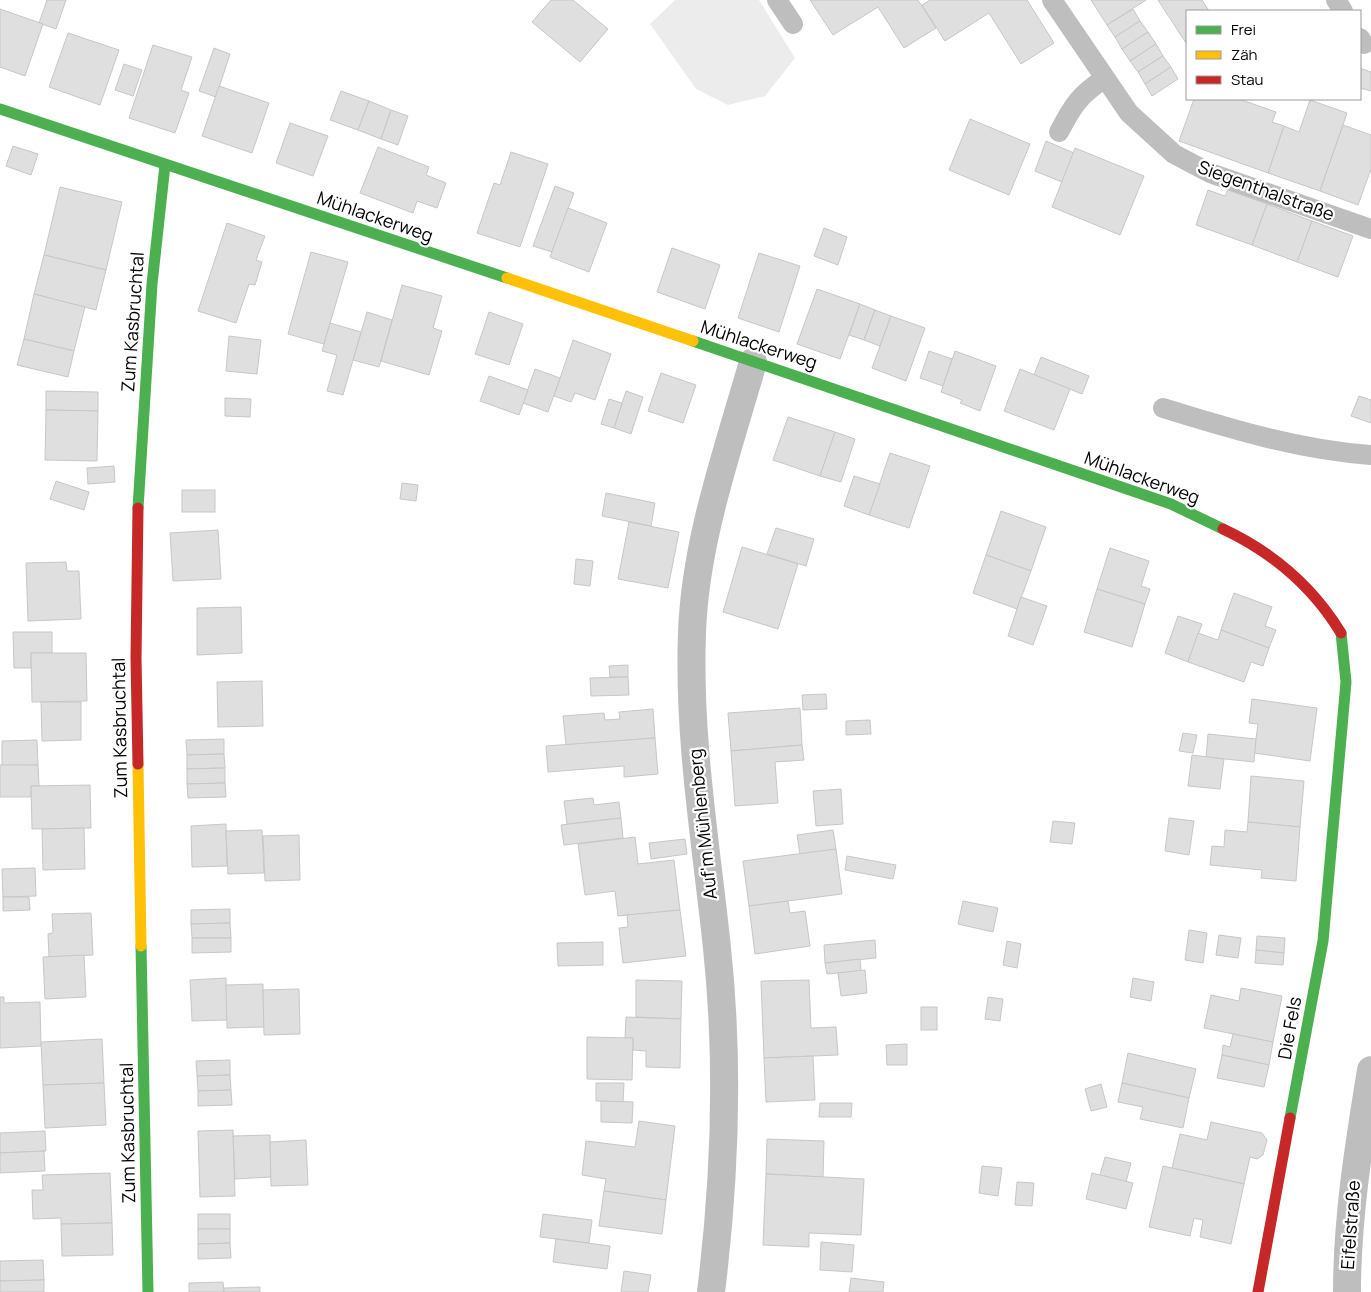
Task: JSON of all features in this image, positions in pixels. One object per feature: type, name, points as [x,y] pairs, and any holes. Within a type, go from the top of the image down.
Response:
[{"type":"street","name":"Mühlackerweg","points":[[0,108],[915,415],[1171,504],[1230,532],[1292,572],[1325,607],[1342,635],[1346,682],[1337,768]]},
{"type":"street","name":"Zum Kasbruchtal","points":[[148,1292],[136,658],[138,494],[152,284],[165,164]]},
{"type":"street","name":"Auf'm Mühlenberg","points":[[711,1292],[722,1146],[723,1024],[717,948],[699,811],[693,721],[692,632],[700,563],[714,495],[753,362]]},
{"type":"street","name":"Die Fels","points":[[1258,1292],[1323,941],[1337,768]]},
{"type":"street","name":"Eifelstraße","points":[[1347,1292],[1347,1241],[1356,1161],[1371,1070]]},
{"type":"lane","points":[[777,0],[793,24]]},
{"type":"lane","name":"Siegenthalstraße","points":[[1052,0],[1067,25],[1129,113],[1174,154],[1210,173],[1371,229]]},
{"type":"lane","points":[[1059,132],[1074,103],[1089,88],[1104,79]]},
{"type":"lane","points":[[1163,408],[1236,431],[1348,454],[1371,455]]},
{"type":"shaded area","points":[[675,0],[759,0],[795,58],[765,96],[728,105],[696,89],[650,24]]},
{"type":"building","points":[[47,0],[66,0],[56,29],[39,23]]},
{"type":"building","points":[[551,0],[573,0],[608,29],[580,62],[532,22]]},
{"type":"building","points":[[810,0],[918,0],[936,28],[904,48],[878,7],[833,35]]},
{"type":"building","points":[[930,0],[1027,0],[1054,43],[1021,64],[989,13],[945,41],[922,5]]},
{"type":"building","points":[[1091,0],[1146,0],[1107,25]]},
{"type":"building","points":[[1158,0],[1202,0],[1208,10],[1186,10],[1186,43]]},
{"type":"building","points":[[0,9],[43,24],[25,76],[0,67]]},
{"type":"building","points":[[1133,9],[1140,21],[1115,37],[1107,25]]},
{"type":"building","points":[[1140,21],[1148,32],[1122,49],[1115,37]]},
{"type":"building","points":[[1148,32],[1156,44],[1130,61],[1122,49]]},
{"type":"building","points":[[68,33],[119,50],[100,105],[49,87]]},
{"type":"building","points":[[1156,44],[1163,56],[1138,72],[1130,61]]},
{"type":"building","points":[[153,45],[192,57],[181,90],[189,93],[175,133],[129,118]]},
{"type":"building","points":[[214,48],[230,54],[216,97],[199,91]]},
{"type":"building","points":[[1163,56],[1171,67],[1145,84],[1138,72]]},
{"type":"building","points":[[124,64],[142,70],[133,96],[115,90]]},
{"type":"building","points":[[1171,67],[1178,79],[1152,96],[1145,84]]},
{"type":"building","points":[[1361,68],[1371,72],[1371,91],[1361,88]]},
{"type":"building","points":[[219,86],[269,103],[252,153],[202,136]]},
{"type":"building","points":[[341,91],[369,101],[358,130],[330,120]]},
{"type":"building","points":[[1194,100],[1242,100],[1276,112],[1272,122],[1284,126],[1268,173],[1179,141]]},
{"type":"building","points":[[1310,100],[1347,113],[1320,191],[1268,173],[1284,126],[1299,132]]},
{"type":"building","points":[[369,101],[391,110],[381,139],[358,130]]},
{"type":"building","points":[[391,110],[408,116],[398,145],[381,139]]},
{"type":"building","points":[[970,119],[1030,144],[1009,195],[949,170]]},
{"type":"building","points":[[290,123],[328,136],[313,176],[276,163]]},
{"type":"building","points":[[1343,125],[1371,135],[1371,169],[1358,205],[1320,191]]},
{"type":"building","points":[[1046,141],[1074,153],[1062,182],[1035,171]]},
{"type":"building","points":[[13,146],[38,154],[31,175],[6,166]]},
{"type":"building","points":[[378,147],[429,167],[426,175],[446,183],[437,208],[417,201],[413,213],[360,193]]},
{"type":"building","points":[[1075,148],[1144,176],[1120,235],[1052,207]]},
{"type":"building","points":[[511,152],[548,164],[520,247],[477,233],[494,183],[500,185]]},
{"type":"building","points":[[555,186],[574,193],[552,252],[533,246]]},
{"type":"building","points":[[60,187],[122,202],[106,270],[44,255]]},
{"type":"building","points":[[1208,190],[1225,196],[1228,190],[1267,204],[1252,245],[1196,225]]},
{"type":"building","points":[[1267,204],[1312,221],[1297,262],[1252,245]]},
{"type":"building","points":[[568,208],[607,223],[589,272],[550,257]]},
{"type":"building","points":[[1312,221],[1353,236],[1338,277],[1297,262]]},
{"type":"building","points":[[227,223],[265,236],[256,260],[262,262],[255,285],[249,284],[236,323],[198,311]]},
{"type":"building","points":[[824,228],[847,237],[838,265],[814,256]]},
{"type":"building","points":[[672,248],[720,265],[705,309],[657,292]]},
{"type":"building","points":[[311,252],[348,262],[324,344],[288,334]]},
{"type":"building","points":[[759,253],[800,266],[779,332],[738,318]]},
{"type":"building","points":[[44,255],[106,270],[96,310],[34,294]]},
{"type":"building","points":[[402,285],[442,296],[433,328],[442,331],[429,375],[381,361]]},
{"type":"building","points":[[817,289],[860,304],[840,359],[797,344]]},
{"type":"building","points":[[34,294],[85,307],[74,351],[24,339]]},
{"type":"building","points":[[860,304],[875,310],[864,340],[849,335]]},
{"type":"building","points":[[875,310],[891,316],[880,346],[864,340]]},
{"type":"building","points":[[367,312],[392,320],[379,367],[353,360]]},
{"type":"building","points":[[489,312],[523,324],[509,365],[475,354]]},
{"type":"building","points":[[891,316],[925,328],[906,381],[872,368]]},
{"type":"building","points":[[330,323],[361,332],[343,395],[327,391],[337,355],[322,351]]},
{"type":"building","points":[[229,336],[261,340],[257,374],[226,371]]},
{"type":"building","points":[[24,339],[74,351],[68,377],[17,365]]},
{"type":"building","points":[[573,340],[611,354],[595,400],[575,393],[571,402],[554,396]]},
{"type":"building","points":[[929,351],[952,359],[943,386],[920,378]]},
{"type":"building","points":[[955,351],[996,366],[980,411],[960,403],[962,400],[941,392]]},
{"type":"building","points":[[1041,357],[1089,376],[1082,394],[1034,375]]},
{"type":"building","points":[[535,369],[560,378],[548,412],[523,403]]},
{"type":"building","points":[[1020,369],[1070,389],[1054,430],[1004,411]]},
{"type":"building","points":[[661,373],[696,385],[683,423],[648,411]]},
{"type":"building","points":[[489,376],[528,390],[519,415],[480,401]]},
{"type":"building","points":[[46,391],[98,392],[98,411],[46,410]]},
{"type":"building","points":[[626,391],[643,397],[631,434],[614,428]]},
{"type":"building","points":[[1359,396],[1371,400],[1371,423],[1351,416]]},
{"type":"building","points":[[225,398],[251,399],[250,417],[225,416]]},
{"type":"building","points":[[609,399],[622,403],[614,428],[601,424]]},
{"type":"building","points":[[46,410],[98,411],[97,461],[45,460]]},
{"type":"building","points":[[788,417],[835,432],[820,476],[773,460]]},
{"type":"building","points":[[835,432],[855,439],[841,482],[820,476]]},
{"type":"building","points":[[890,453],[930,466],[909,528],[869,515]]},
{"type":"building","points":[[114,466],[115,482],[88,484],[87,468]]},
{"type":"building","points":[[854,476],[880,484],[869,515],[844,506]]},
{"type":"building","points":[[56,481],[89,492],[84,510],[50,499]]},
{"type":"building","points":[[402,483],[418,485],[416,501],[400,499]]},
{"type":"building","points":[[182,490],[215,490],[215,512],[182,512]]},
{"type":"building","points":[[606,493],[655,503],[651,526],[602,516]]},
{"type":"building","points":[[1001,511],[1046,527],[1031,571],[986,555]]},
{"type":"building","points":[[629,522],[679,532],[668,588],[618,579]]},
{"type":"building","points":[[776,528],[814,539],[806,566],[767,554]]},
{"type":"building","points":[[218,530],[221,579],[173,581],[170,533]]},
{"type":"building","points":[[742,547],[798,564],[778,629],[723,612]]},
{"type":"building","points":[[1110,548],[1149,561],[1141,586],[1150,589],[1145,604],[1097,589]]},
{"type":"building","points":[[986,555],[1031,571],[1017,609],[973,593]]},
{"type":"building","points":[[576,559],[593,561],[590,586],[574,584]]},
{"type":"building","points":[[66,562],[67,571],[79,571],[81,619],[28,621],[26,563]]},
{"type":"building","points":[[1097,589],[1145,604],[1132,647],[1084,632]]},
{"type":"building","points":[[1234,593],[1272,607],[1265,626],[1276,630],[1269,648],[1221,630]]},
{"type":"building","points":[[1021,597],[1047,606],[1033,645],[1008,636]]},
{"type":"building","points":[[241,607],[242,653],[197,655],[197,608]]},
{"type":"building","points":[[1178,616],[1202,624],[1188,662],[1165,653]]},
{"type":"building","points":[[1221,630],[1269,648],[1263,666],[1251,662],[1244,682],[1188,662],[1198,633],[1218,640]]},
{"type":"building","points":[[13,632],[52,632],[52,653],[31,653],[31,668],[14,668]]},
{"type":"building","points":[[31,653],[86,653],[87,701],[32,702]]},
{"type":"building","points":[[628,665],[628,677],[610,677],[609,666]]},
{"type":"building","points":[[628,677],[629,695],[591,696],[590,678]]},
{"type":"building","points":[[262,681],[263,726],[218,727],[217,682]]},
{"type":"building","points":[[826,694],[827,709],[803,710],[802,695]]},
{"type":"building","points":[[1252,699],[1317,708],[1310,761],[1254,753],[1258,724],[1249,723]]},
{"type":"building","points":[[41,702],[81,702],[81,740],[42,741]]},
{"type":"building","points":[[800,708],[802,745],[731,751],[728,713]]},
{"type":"building","points":[[653,709],[655,738],[566,745],[563,716],[604,713],[605,720],[620,719],[619,712]]},
{"type":"building","points":[[870,720],[871,734],[846,735],[846,721]]},
{"type":"building","points":[[1183,733],[1197,735],[1193,753],[1179,751]]},
{"type":"building","points":[[1208,734],[1256,739],[1254,762],[1206,757]]},
{"type":"building","points":[[655,738],[658,774],[624,777],[624,766],[548,772],[546,746]]},
{"type":"building","points":[[224,739],[224,754],[187,755],[186,740]]},
{"type":"building","points":[[37,740],[38,765],[2,766],[2,741]]},
{"type":"building","points":[[802,745],[804,760],[775,762],[778,803],[735,806],[731,751]]},
{"type":"building","points":[[224,754],[225,768],[187,769],[187,755]]},
{"type":"building","points":[[1192,755],[1224,759],[1220,789],[1188,786]]},
{"type":"building","points":[[0,765],[38,765],[39,786],[31,786],[31,797],[0,797]]},
{"type":"building","points":[[225,768],[225,783],[187,784],[187,769]]},
{"type":"building","points":[[1251,776],[1304,781],[1300,827],[1248,822]]},
{"type":"building","points":[[225,783],[226,797],[188,798],[187,784]]},
{"type":"building","points":[[90,785],[91,828],[32,829],[31,786]]},
{"type":"building","points":[[841,789],[843,824],[816,826],[813,791]]},
{"type":"building","points":[[593,798],[594,805],[619,802],[621,818],[567,824],[564,801]]},
{"type":"building","points":[[621,818],[623,838],[564,845],[561,825]]},
{"type":"building","points":[[1169,818],[1194,821],[1189,855],[1165,851]]},
{"type":"building","points":[[1053,821],[1075,823],[1072,844],[1050,842]]},
{"type":"building","points":[[1248,822],[1300,827],[1296,881],[1261,878],[1262,870],[1210,865],[1212,846],[1224,847],[1225,830],[1247,832]]},
{"type":"building","points":[[226,824],[227,866],[192,867],[191,826]]},
{"type":"building","points":[[84,828],[85,869],[43,870],[42,829]]},
{"type":"building","points":[[262,830],[264,873],[228,874],[226,831]]},
{"type":"building","points":[[833,830],[836,849],[800,854],[797,835]]},
{"type":"building","points":[[299,835],[300,880],[265,881],[263,836]]},
{"type":"building","points":[[635,837],[638,864],[674,860],[680,910],[618,916],[615,891],[585,895],[578,844]]},
{"type":"building","points":[[685,839],[687,854],[651,859],[649,843]]},
{"type":"building","points":[[836,849],[842,894],[749,906],[743,861]]},
{"type":"building","points":[[847,856],[896,865],[893,879],[845,870]]},
{"type":"building","points":[[35,868],[36,896],[3,897],[2,869]]},
{"type":"building","points":[[3,897],[29,897],[30,910],[3,911]]},
{"type":"building","points":[[788,901],[790,913],[805,911],[810,946],[755,954],[749,906]]},
{"type":"building","points":[[963,901],[998,908],[993,932],[958,924]]},
{"type":"building","points":[[230,909],[230,923],[191,924],[191,910]]},
{"type":"building","points":[[680,910],[686,956],[623,963],[619,928],[628,927],[627,915]]},
{"type":"building","points":[[91,913],[93,955],[49,957],[48,934],[53,933],[52,914]]},
{"type":"building","points":[[230,923],[231,938],[192,938],[191,924]]},
{"type":"building","points":[[1189,930],[1207,933],[1203,963],[1185,960]]},
{"type":"building","points":[[1219,935],[1241,938],[1238,958],[1216,955]]},
{"type":"building","points":[[1257,936],[1285,938],[1284,953],[1256,950]]},
{"type":"building","points":[[192,938],[231,938],[231,952],[192,953]]},
{"type":"building","points":[[875,940],[876,958],[825,963],[824,945]]},
{"type":"building","points":[[1007,941],[1021,944],[1017,968],[1003,965]]},
{"type":"building","points":[[603,942],[603,965],[558,966],[557,943]]},
{"type":"building","points":[[1256,950],[1284,953],[1283,965],[1255,963]]},
{"type":"building","points":[[84,955],[86,997],[45,999],[43,957]]},
{"type":"building","points":[[860,959],[861,971],[827,974],[825,963]]},
{"type":"building","points":[[865,970],[867,993],[841,996],[838,973]]},
{"type":"building","points":[[226,978],[227,1020],[192,1021],[190,980]]},
{"type":"building","points":[[1133,978],[1154,982],[1151,1001],[1130,997]]},
{"type":"building","points":[[636,980],[682,981],[681,1019],[636,1017]]},
{"type":"building","points":[[809,980],[811,1028],[836,1027],[838,1055],[764,1058],[761,981]]},
{"type":"building","points":[[263,984],[264,1027],[227,1028],[226,985]]},
{"type":"building","points":[[1241,988],[1282,996],[1273,1042],[1204,1028],[1211,995],[1239,1001]]},
{"type":"building","points":[[299,989],[300,1034],[264,1035],[263,990]]},
{"type":"building","points":[[0,997],[4,997],[4,1003],[40,1002],[41,1046],[0,1048]]},
{"type":"building","points":[[988,997],[1003,999],[1000,1021],[985,1019]]},
{"type":"building","points":[[921,1007],[937,1007],[937,1030],[921,1030]]},
{"type":"building","points":[[626,1017],[681,1019],[680,1068],[646,1067],[646,1051],[633,1050],[633,1038],[625,1038]]},
{"type":"building","points":[[1233,1034],[1273,1042],[1269,1065],[1222,1055],[1223,1045],[1230,1047]]},
{"type":"building","points":[[587,1037],[633,1038],[632,1080],[587,1079]]},
{"type":"building","points":[[102,1039],[104,1083],[43,1085],[41,1042]]},
{"type":"building","points":[[907,1044],[907,1065],[887,1065],[886,1045]]},
{"type":"building","points":[[1128,1053],[1196,1069],[1189,1098],[1122,1083]]},
{"type":"building","points":[[1222,1055],[1269,1065],[1264,1087],[1217,1078]]},
{"type":"building","points":[[813,1056],[815,1100],[766,1102],[764,1058]]},
{"type":"building","points":[[230,1060],[230,1075],[197,1076],[196,1061]]},
{"type":"building","points":[[230,1075],[231,1090],[198,1091],[197,1076]]},
{"type":"building","points":[[104,1083],[106,1125],[45,1128],[43,1085]]},
{"type":"building","points":[[596,1083],[624,1083],[623,1102],[596,1101]]},
{"type":"building","points":[[1122,1083],[1189,1098],[1183,1128],[1140,1119],[1143,1107],[1118,1102]]},
{"type":"building","points":[[1101,1084],[1107,1107],[1091,1111],[1085,1089]]},
{"type":"building","points":[[231,1090],[232,1105],[198,1106],[198,1091]]},
{"type":"building","points":[[601,1101],[633,1102],[632,1123],[601,1122]]},
{"type":"building","points":[[820,1103],[852,1103],[851,1117],[819,1117]]},
{"type":"building","points":[[639,1121],[675,1126],[666,1200],[604,1191],[606,1179],[582,1175],[586,1141],[635,1147]]},
{"type":"building","points":[[1211,1122],[1262,1133],[1267,1140],[1263,1155],[1257,1159],[1250,1157],[1244,1184],[1172,1168],[1180,1134],[1207,1140]]},
{"type":"building","points":[[233,1130],[235,1196],[200,1197],[198,1131]]},
{"type":"building","points":[[45,1131],[46,1151],[0,1153],[0,1133]]},
{"type":"building","points":[[270,1135],[271,1177],[235,1179],[233,1136]]},
{"type":"building","points":[[767,1139],[824,1141],[823,1177],[766,1174]]},
{"type":"building","points":[[306,1140],[308,1185],[271,1186],[270,1142]]},
{"type":"building","points":[[44,1151],[45,1171],[0,1173],[0,1153]]},
{"type":"building","points":[[1105,1157],[1131,1163],[1126,1182],[1100,1175]]},
{"type":"building","points":[[982,1166],[1002,1168],[998,1196],[979,1193]]},
{"type":"building","points":[[1163,1166],[1244,1184],[1231,1244],[1200,1237],[1203,1220],[1194,1218],[1190,1236],[1149,1227]]},
{"type":"building","points":[[110,1173],[112,1223],[61,1224],[61,1218],[33,1219],[32,1190],[43,1190],[42,1175]]},
{"type":"building","points":[[1092,1173],[1133,1183],[1126,1209],[1086,1199]]},
{"type":"building","points":[[766,1174],[864,1179],[861,1235],[809,1233],[809,1247],[763,1245]]},
{"type":"building","points":[[1017,1182],[1034,1183],[1032,1206],[1015,1205]]},
{"type":"building","points":[[604,1191],[666,1200],[662,1234],[599,1226]]},
{"type":"building","points":[[198,1214],[230,1214],[230,1229],[198,1229]]},
{"type":"building","points":[[543,1214],[592,1220],[589,1243],[540,1237]]},
{"type":"building","points":[[112,1223],[113,1255],[62,1256],[61,1224]]},
{"type":"building","points":[[198,1229],[230,1229],[230,1243],[198,1244]]},
{"type":"building","points":[[556,1239],[610,1246],[607,1269],[553,1262]]},
{"type":"building","points":[[821,1242],[854,1245],[852,1272],[820,1270]]},
{"type":"building","points":[[230,1243],[231,1258],[198,1259],[198,1244]]},
{"type":"building","points":[[43,1260],[44,1280],[0,1281],[0,1261]]},
{"type":"building","points":[[624,1271],[651,1275],[648,1292],[621,1292]]},
{"type":"building","points":[[851,1278],[884,1282],[883,1292],[849,1292]]},
{"type":"building","points":[[44,1280],[44,1292],[0,1292],[0,1281]]},
{"type":"building","points":[[223,1282],[224,1292],[189,1292],[189,1283]]},
{"type":"building","points":[[260,1287],[260,1292],[224,1292],[224,1288]]},
{"type":"traffic: fast","points":[[0,109],[507,278]]},
{"type":"traffic: fast","points":[[138,508],[152,284],[165,165]]},
{"type":"traffic: fast","points":[[693,341],[1171,504],[1223,529]]},
{"type":"traffic: fast","points":[[1290,1118],[1323,941],[1346,682],[1341,633]]},
{"type":"traffic: fast","points":[[141,946],[148,1292]]},
{"type":"traffic: slow","points":[[507,278],[693,341]]},
{"type":"traffic: slow","points":[[138,764],[141,946]]},
{"type":"traffic: jam","points":[[138,508],[136,658],[138,764]]},
{"type":"traffic: jam","points":[[1223,529],[1258,548],[1290,572],[1318,601],[1341,633]]},
{"type":"traffic: jam","points":[[1258,1292],[1290,1118]]}]
